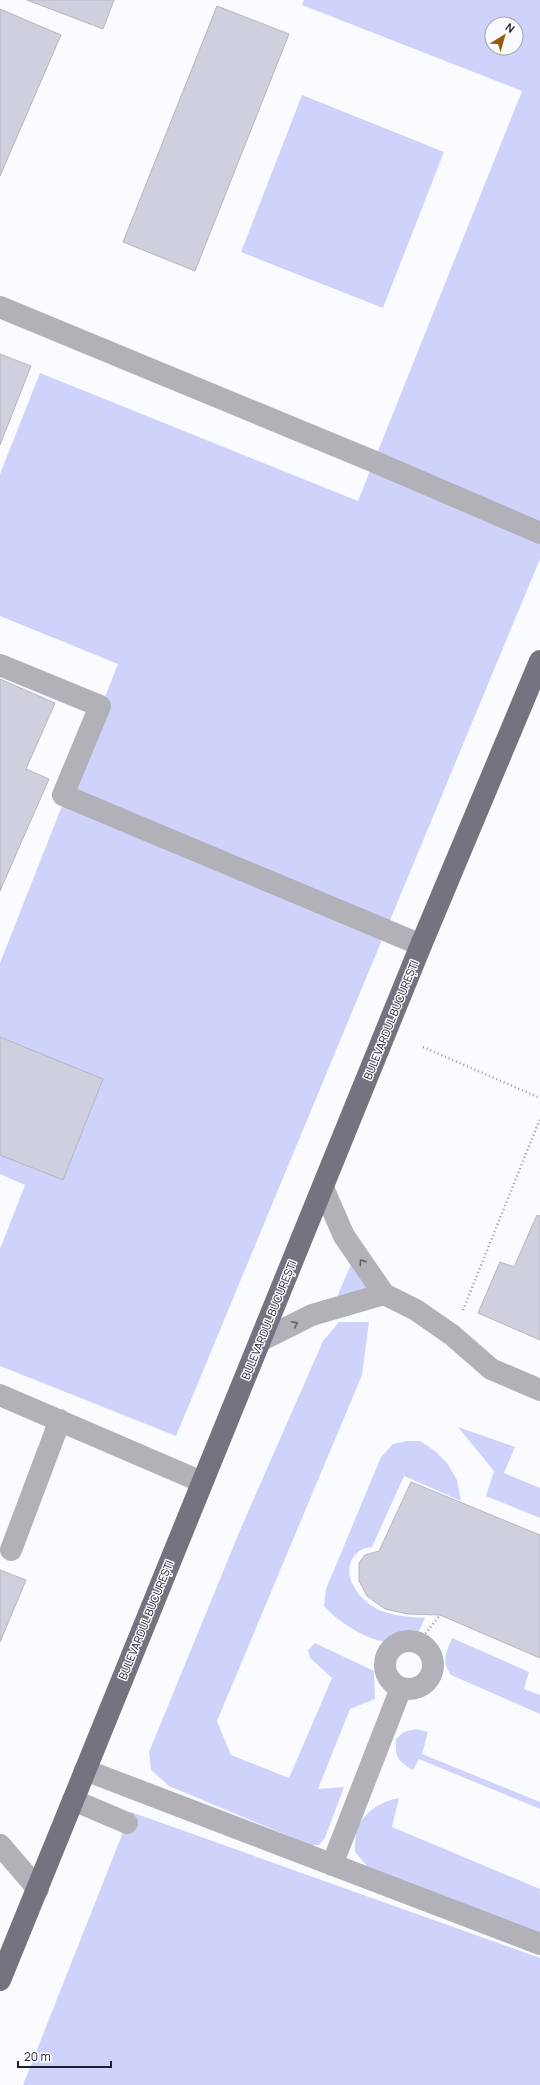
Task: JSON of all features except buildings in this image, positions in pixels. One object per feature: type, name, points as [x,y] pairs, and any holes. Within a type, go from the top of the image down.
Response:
[{"type":"main road","name":"BULEVARDUL BUCUREȘTI","points":[[0,1980],[421,945],[540,661]]},
{"type":"lane","points":[[0,307],[375,462],[540,533]]},
{"type":"lane","points":[[0,665],[100,706],[63,795],[421,945]]},
{"type":"lane","points":[[323,1188],[344,1236],[384,1294],[416,1310],[452,1335],[491,1369],[540,1390]]},
{"type":"lane","points":[[260,1342],[312,1315],[384,1294]]},
{"type":"lane","points":[[0,1395],[202,1482]]},
{"type":"lane","points":[[11,1550],[60,1420]]},
{"type":"lane","points":[[406,1641],[418,1643],[427,1649],[433,1658],[433,1670],[428,1680],[420,1687],[410,1690],[401,1688],[390,1679],[385,1667],[388,1654],[396,1645],[406,1641]]},
{"type":"lane","points":[[332,1865],[401,1688]]},
{"type":"lane","points":[[85,1770],[540,1944]]},
{"type":"lane","points":[[73,1800],[127,1823]]},
{"type":"lane","points":[[0,1845],[38,1889]]},
{"type":"path","points":[[423,1047],[540,1098]]},
{"type":"path","points":[[462,1310],[540,1120]]},
{"type":"path","points":[[418,1643],[440,1614]]},
{"type":"shaded area","points":[[304,0],[540,0],[540,559],[176,1436],[0,1366],[0,1249],[25,1185],[0,1174],[0,963],[118,664],[0,616],[0,474],[40,373],[358,501],[522,91],[302,5]]},
{"type":"shaded area","points":[[302,95],[444,152],[383,308],[241,252]]},
{"type":"shaded area","points":[[351,1264],[371,1293],[337,1297]]},
{"type":"shaded area","points":[[339,1322],[369,1322],[362,1375],[217,1721],[231,1755],[289,1778],[332,1678],[310,1658],[308,1650],[315,1643],[374,1671],[375,1699],[350,1709],[318,1789],[344,1787],[325,1838],[319,1845],[310,1845],[169,1786],[151,1770],[149,1752],[241,1528],[323,1341]]},
{"type":"shaded area","points":[[458,1427],[515,1447],[504,1473],[540,1488],[540,1518],[486,1496],[494,1471]]},
{"type":"shaded area","points":[[407,1441],[420,1441],[435,1451],[447,1463],[457,1480],[461,1501],[404,1476],[372,1547],[359,1551],[352,1559],[349,1568],[352,1584],[363,1599],[377,1609],[388,1613],[401,1616],[425,1618],[417,1635],[389,1642],[363,1635],[345,1624],[324,1606],[326,1589],[381,1457],[393,1444]]},
{"type":"shaded area","points":[[452,1638],[529,1672],[524,1689],[540,1695],[540,1714],[451,1675],[445,1661],[446,1653]]},
{"type":"shaded area","points":[[416,1729],[428,1732],[422,1754],[540,1802],[540,1809],[419,1759],[413,1770],[398,1758],[396,1739],[404,1732]]},
{"type":"shaded area","points":[[399,1798],[392,1827],[540,1889],[540,1935],[367,1866],[355,1852],[355,1837],[357,1829],[364,1817],[374,1808],[392,1799]]},
{"type":"shaded area","points":[[131,1812],[540,1958],[540,2085],[23,2085]]}]
